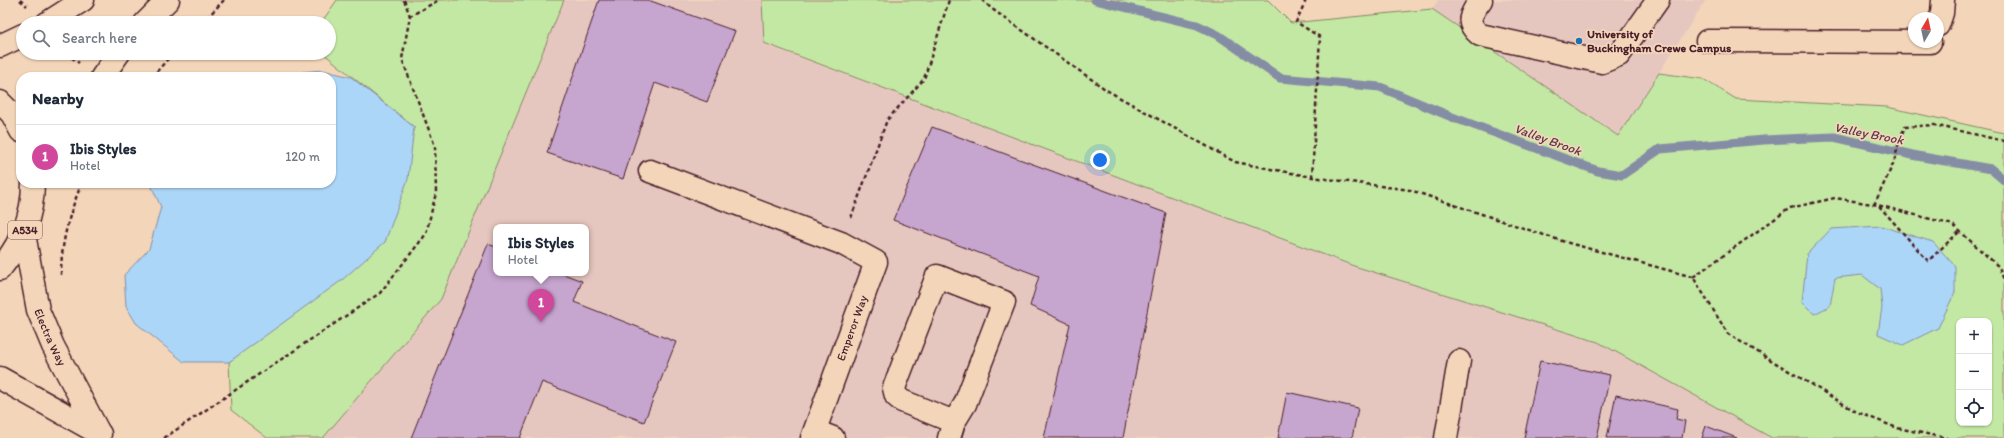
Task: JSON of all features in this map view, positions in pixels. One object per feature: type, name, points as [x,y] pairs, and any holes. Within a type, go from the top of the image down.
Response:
[{"type":"street","points":[[58,16],[83,0]]},
{"type":"street","points":[[152,16],[168,0]]},
{"type":"street","points":[[1481,0],[1472,12],[1470,20],[1472,29],[1480,35],[1602,62],[1620,55],[1658,0]]},
{"type":"street","points":[[1942,12],[1943,0]]},
{"type":"street","points":[[0,46],[16,38]]},
{"type":"street","points":[[1707,41],[1878,40],[1908,42]]},
{"type":"street","points":[[106,72],[114,60]]},
{"type":"street","points":[[0,102],[12,114],[16,122]]},
{"type":"street","points":[[650,171],[842,243]]},
{"type":"street","name":"A534","points":[[0,269],[12,254],[24,234],[30,213],[32,188]]},
{"type":"street","name":"Electra Way","points":[[24,234],[38,310],[53,346],[102,436]]},
{"type":"street","name":"Emperor Way","points":[[820,436],[876,262],[842,243]]},
{"type":"street","points":[[937,276],[1004,302],[965,404],[952,430],[902,401],[896,396],[894,388],[937,276]]},
{"type":"street","points":[[1446,438],[1459,361]]},
{"type":"street","name":"Electra Way","points":[[0,378],[102,436]]},
{"type":"path","points":[[209,16],[224,0]]},
{"type":"path","points":[[164,438],[380,293],[426,234],[436,193],[435,146],[402,59],[410,16],[404,0]]},
{"type":"path","points":[[410,16],[439,0]]},
{"type":"path","points":[[842,243],[887,120],[924,79],[949,0]]},
{"type":"path","points":[[982,0],[992,9],[1108,91],[1235,162],[1312,177],[1410,190],[1565,242],[1693,277],[1728,334],[1855,410],[1897,428],[1948,438]]},
{"type":"path","points":[[1306,0],[1296,22],[1320,37],[1312,177]]},
{"type":"path","points":[[156,72],[167,60]]},
{"type":"path","points":[[1874,205],[1894,162],[1900,138],[1905,127],[1934,125],[2004,141]]},
{"type":"path","points":[[1693,277],[1790,208],[1835,198],[1878,205],[1953,225],[1998,267],[2004,280]]},
{"type":"path","points":[[1878,205],[1928,262],[1960,231]]},
{"type":"shaded area","points":[[564,0],[762,0],[764,44],[1354,266],[1598,342],[1772,438],[323,438],[441,299]]},
{"type":"shaded area","name":"University of Buckingham Crewe Campus","points":[[1438,0],[1706,0],[1618,136],[1432,9]]},
{"type":"green space","points":[[337,0],[564,0],[441,299],[323,438],[267,438],[231,410],[229,362],[385,242],[414,127],[332,60],[336,60],[336,16],[326,16]]},
{"type":"green space","points":[[762,0],[1268,0],[1291,23],[1432,9],[1618,136],[1659,73],[1703,79],[1736,99],[1887,107],[2004,133],[2004,438],[1772,438],[1598,342],[1354,266],[764,43]]},
{"type":"water","points":[[322,70],[330,72],[302,72]]},
{"type":"water","points":[[336,73],[351,77],[414,127],[408,179],[385,242],[342,280],[229,362],[184,362],[136,323],[126,306],[124,275],[149,249],[161,207],[152,188],[336,188]]},
{"type":"water","points":[[1881,226],[1933,242],[1955,266],[1955,292],[1938,328],[1903,345],[1878,334],[1882,307],[1880,289],[1862,275],[1835,278],[1830,306],[1814,314],[1802,302],[1807,254],[1831,229]]},
{"type":"building","points":[[599,0],[648,0],[735,31],[707,102],[655,83],[623,179],[547,153]]},
{"type":"building","points":[[932,127],[1166,213],[1123,438],[1044,438],[1070,324],[1030,306],[1039,276],[893,220]]},
{"type":"building","points":[[488,244],[493,246],[493,276],[569,276],[582,281],[574,302],[676,342],[644,422],[542,382],[520,438],[411,438]]},
{"type":"building","points":[[1540,361],[1610,375],[1597,438],[1524,438]]},
{"type":"building","points":[[1287,392],[1358,408],[1352,438],[1278,438]]},
{"type":"building","points":[[1616,395],[1678,409],[1676,419],[1685,421],[1682,438],[1607,438]]},
{"type":"building","points":[[1706,426],[1737,438],[1702,438]]},
{"type":"waterway","name":"Valley Brook","points":[[1095,0],[1197,25],[1218,35],[1280,78],[1380,87],[1452,117],[1598,171],[1622,175],[1660,149],[1764,140],[1834,137],[1917,156],[1991,169],[2004,180]]},
{"type":"place","name":"University of Buckingham Crewe Campus","points":[[1579,41]]},
{"type":"place","name":"Ibis Styles","points":[[541,322]]}]
